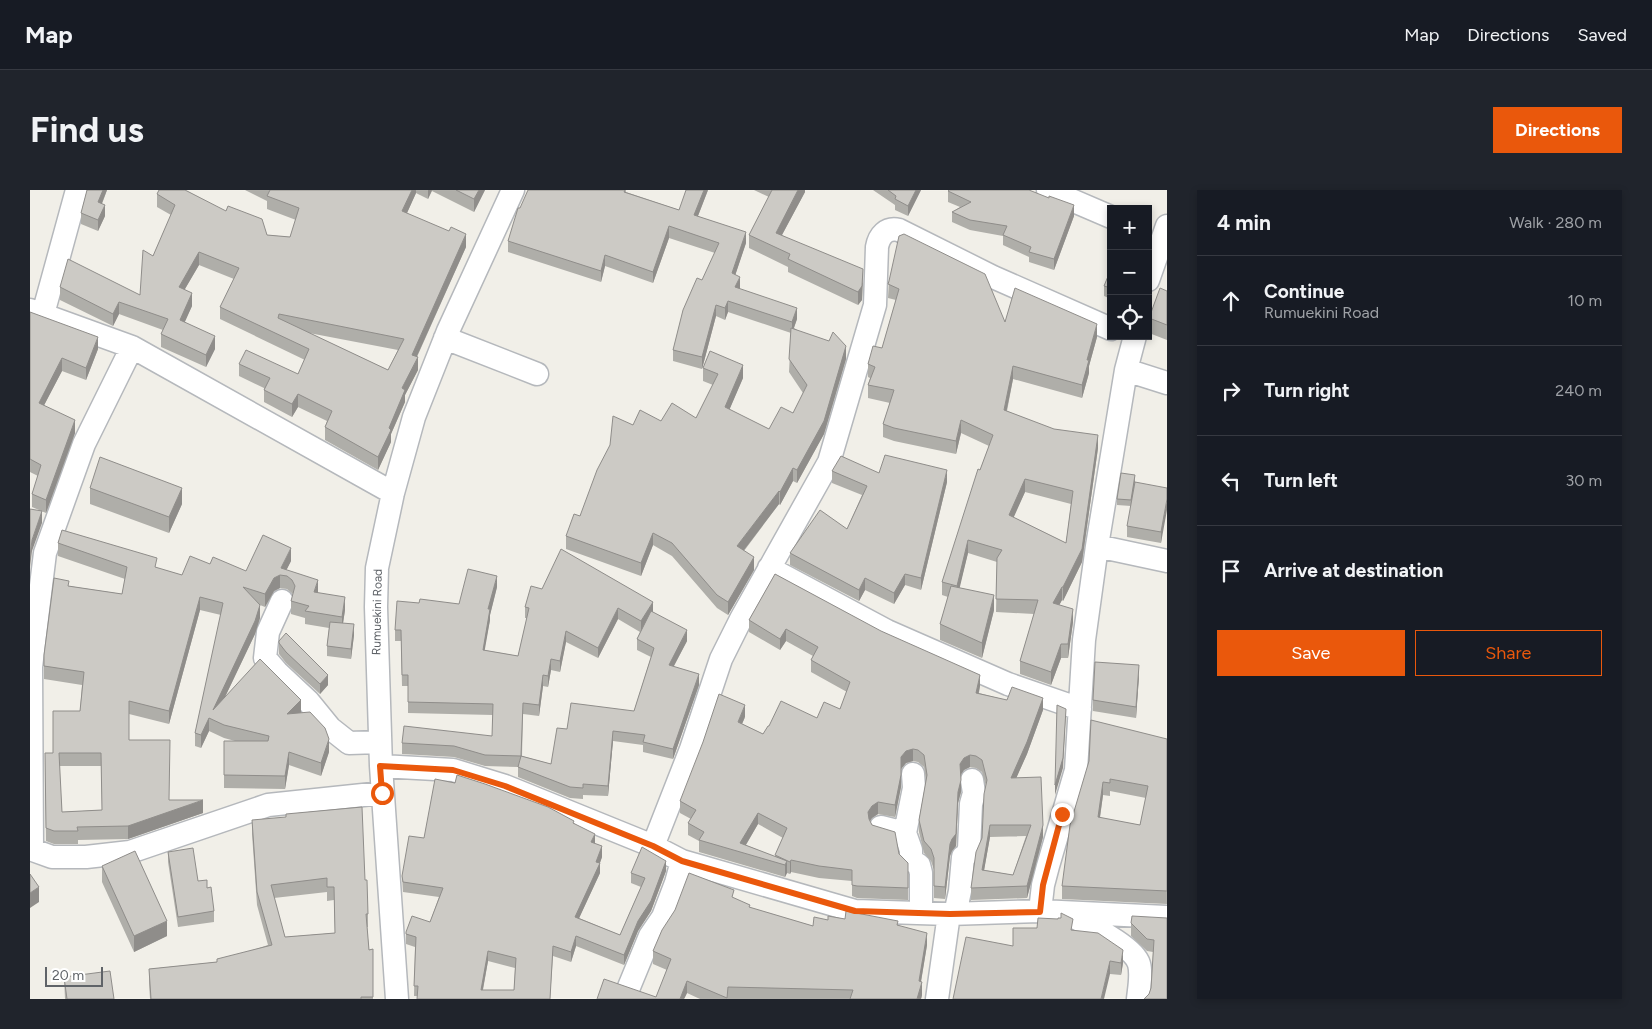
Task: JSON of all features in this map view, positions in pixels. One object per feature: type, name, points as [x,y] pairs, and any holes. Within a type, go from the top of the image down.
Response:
[{"type":"street","points":[[77,190],[36,312],[132,346],[393,493]]},
{"type":"street","name":"Rumuekini Road","points":[[397,999],[380,766],[376,625],[377,568],[393,493],[414,417],[445,338],[513,190]]},
{"type":"street","points":[[1048,190],[1107,215]]},
{"type":"street","points":[[653,846],[691,749],[721,659],[769,568],[830,462],[874,305],[879,239],[888,230],[899,230],[993,277],[1107,327]]},
{"type":"street","points":[[1152,263],[1159,233]]},
{"type":"street","points":[[445,338],[538,374]]},
{"type":"street","points":[[1040,912],[1043,885],[1076,770],[1084,640],[1097,546],[1131,340]]},
{"type":"street","points":[[132,346],[84,444],[45,553],[31,668],[31,849],[52,857],[86,857],[130,852],[268,805],[382,793]]},
{"type":"street","points":[[1126,370],[1167,383]]},
{"type":"street","points":[[1097,546],[1167,561]]},
{"type":"street","points":[[769,568],[887,631],[1008,684],[1080,709]]},
{"type":"street","points":[[282,601],[268,632],[265,658],[308,701],[330,728],[349,743],[380,742]]},
{"type":"street","points":[[380,766],[453,770],[505,786],[653,846],[682,861],[855,911],[952,914],[1064,912],[1167,917]]},
{"type":"street","points":[[913,774],[914,788],[905,833],[911,850],[911,860],[919,865],[921,913]]},
{"type":"street","points":[[937,999],[952,914],[960,891],[963,857],[969,849],[971,804],[974,792],[972,780]]},
{"type":"street","points":[[881,827],[905,833]]},
{"type":"street","points":[[630,987],[650,936],[663,917],[682,861]]},
{"type":"street","points":[[1064,912],[1109,936],[1135,955],[1140,965],[1138,999]]},
{"type":"building","points":[[87,190],[103,190],[98,202],[105,205],[98,220],[81,213]]},
{"type":"building","points":[[159,190],[185,190],[226,211],[228,206],[262,219],[267,235],[290,237],[299,208],[267,196],[270,190],[412,190],[402,211],[449,231],[451,227],[466,234],[412,355],[418,357],[402,388],[405,390],[389,428],[391,430],[378,457],[325,427],[332,411],[298,394],[292,404],[264,390],[270,378],[239,364],[246,350],[298,374],[309,349],[220,307],[239,268],[199,252],[179,287],[192,293],[180,320],[215,336],[206,355],[161,334],[168,319],[119,302],[113,314],[60,287],[68,259],[140,295],[143,250],[153,256],[175,205],[157,194]],"holes":[[[279,314],[404,339],[388,370],[278,318]]]},
{"type":"building","points":[[456,190],[479,190],[474,199]]},
{"type":"building","points":[[528,190],[625,190],[624,192],[679,210],[686,190],[704,190],[694,215],[746,232],[732,273],[740,277],[735,287],[797,308],[792,322],[728,301],[725,308],[716,305],[702,357],[673,350],[683,310],[697,278],[702,280],[719,243],[669,226],[653,272],[605,255],[601,271],[508,241],[518,208],[520,208]]},
{"type":"building","points":[[772,190],[798,190],[776,233],[863,269],[862,286],[858,292],[788,259],[790,254],[749,235]]},
{"type":"building","points":[[888,190],[916,190],[908,206],[895,199],[896,196]]},
{"type":"building","points":[[949,190],[1029,190],[1074,205],[1054,259],[1029,252],[1031,247],[1003,235],[1007,226],[970,220],[952,212],[971,202]]},
{"type":"building","points":[[904,234],[985,274],[1005,322],[1015,288],[1097,324],[1082,385],[1013,366],[1004,410],[1054,429],[1098,435],[1082,549],[1053,603],[1073,609],[1068,644],[1061,644],[1051,672],[1020,661],[1038,600],[996,599],[997,558],[1002,550],[968,540],[957,586],[942,582],[978,469],[980,470],[993,435],[961,420],[956,441],[883,424],[894,390],[868,385],[875,367],[868,364],[873,346],[882,348],[899,289],[888,284],[899,236]],"holes":[[[1025,479],[1073,491],[1066,543],[1009,515]]]},
{"type":"building","points":[[1160,288],[1167,291],[1167,325],[1152,319],[1152,310]]},
{"type":"building","points":[[30,312],[98,337],[86,368],[62,358],[39,403],[75,420],[46,500],[32,494],[41,465],[30,459]]},
{"type":"building","points":[[791,328],[829,341],[833,332],[846,346],[824,421],[797,470],[793,468],[780,492],[737,546],[754,557],[728,602],[717,595],[672,543],[653,533],[641,563],[566,536],[574,514],[580,516],[597,470],[610,445],[613,416],[633,425],[640,410],[661,421],[672,403],[696,418],[718,374],[703,368],[710,351],[743,365],[725,407],[769,429],[781,407],[793,413],[807,385],[789,359]]},
{"type":"building","points":[[885,455],[947,470],[921,578],[905,574],[894,593],[865,578],[859,590],[790,553],[820,510],[847,529],[867,486],[832,471],[841,456],[879,473]]},
{"type":"building","points":[[100,457],[182,488],[169,517],[90,488]]},
{"type":"building","points":[[1121,473],[1135,475],[1131,500],[1117,499]]},
{"type":"building","points":[[1135,482],[1167,488],[1161,532],[1127,526]]},
{"type":"building","points":[[30,509],[42,511],[32,540],[30,556]]},
{"type":"building","points":[[62,530],[157,558],[155,567],[182,575],[190,556],[210,564],[213,557],[246,571],[263,535],[291,548],[281,568],[318,580],[314,592],[345,597],[342,617],[305,611],[309,606],[291,601],[295,586],[287,576],[280,575],[274,578],[265,594],[243,587],[260,605],[255,621],[213,710],[260,659],[301,700],[287,714],[310,712],[325,728],[329,739],[321,763],[289,752],[285,776],[224,775],[224,741],[268,741],[269,736],[224,725],[209,718],[201,735],[195,733],[223,603],[200,597],[169,711],[129,701],[129,740],[170,740],[169,800],[203,800],[128,826],[77,827],[78,831],[54,831],[46,828],[45,753],[53,753],[53,711],[80,711],[84,672],[44,666],[54,578],[69,581],[68,586],[122,594],[127,567],[58,543]],"holes":[[[59,753],[101,753],[102,810],[62,812]]]},
{"type":"building","points":[[561,549],[653,602],[641,621],[618,608],[598,648],[566,631],[560,661],[551,659],[548,676],[543,675],[539,705],[523,703],[521,756],[485,755],[454,746],[402,743],[404,726],[492,736],[493,704],[408,702],[408,675],[402,675],[401,630],[395,630],[397,601],[419,603],[420,599],[459,604],[468,569],[497,576],[488,609],[490,609],[483,650],[518,656],[529,608],[525,607],[531,586],[542,589]]},
{"type":"building","points":[[775,574],[881,631],[980,675],[976,693],[1007,700],[1012,687],[1043,698],[1011,778],[1041,777],[1043,825],[1027,886],[971,888],[976,852],[982,838],[984,794],[987,780],[982,760],[970,755],[964,758],[960,764],[961,780],[958,792],[956,834],[950,844],[945,887],[934,886],[934,858],[931,849],[924,841],[919,820],[927,775],[924,755],[918,750],[913,749],[906,751],[901,757],[901,775],[895,805],[878,802],[868,812],[872,825],[895,832],[899,854],[908,863],[908,888],[852,885],[852,870],[791,860],[790,862],[775,855],[787,828],[758,813],[740,843],[787,861],[785,865],[699,840],[704,832],[688,823],[696,810],[680,801],[719,694],[745,705],[738,722],[763,734],[781,701],[817,718],[824,702],[840,709],[850,682],[811,660],[818,647],[786,629],[780,639],[749,620]],"holes":[[[990,825],[1031,825],[1013,875],[982,870]]]},
{"type":"building","points":[[951,586],[994,595],[982,643],[940,624]]},
{"type":"building","points":[[651,611],[687,630],[669,665],[699,674],[673,749],[643,742],[645,735],[613,731],[608,786],[583,784],[583,788],[570,787],[518,767],[521,756],[551,764],[557,728],[567,729],[571,703],[634,711],[654,648],[637,639]]},
{"type":"building","points":[[330,622],[354,624],[351,649],[327,646]]},
{"type":"building","points":[[286,633],[328,675],[320,684],[279,643]]},
{"type":"building","points":[[1095,662],[1139,665],[1136,707],[1093,700]]},
{"type":"building","points":[[1057,705],[1066,709],[1063,758],[1055,785]]},
{"type":"building","points":[[1091,720],[1167,739],[1167,891],[1062,886],[1070,825],[1089,761]],"holes":[[[1110,779],[1148,786],[1140,825],[1098,817],[1103,782],[1110,783]]]},
{"type":"building","points":[[457,775],[485,784],[548,807],[595,834],[591,842],[602,846],[596,862],[600,863],[575,917],[620,935],[645,878],[631,873],[642,847],[666,861],[651,901],[638,921],[624,955],[576,936],[571,952],[553,946],[550,999],[417,999],[418,986],[414,986],[416,937],[406,934],[406,932],[412,916],[430,922],[443,888],[403,882],[402,876],[409,836],[424,838],[435,779],[455,783]],"holes":[[[488,951],[516,958],[514,990],[481,990]]]},
{"type":"building","points":[[362,807],[365,880],[367,880],[368,914],[366,914],[369,950],[373,949],[373,997],[361,997],[361,999],[151,999],[149,969],[217,962],[217,959],[272,945],[257,892],[252,820],[286,817],[286,814]],"holes":[[[327,878],[327,887],[334,887],[335,933],[285,937],[271,885]]]},
{"type":"building","points":[[193,848],[198,881],[207,880],[207,888],[211,887],[214,911],[178,917],[168,852]]},
{"type":"building","points":[[135,851],[167,921],[134,936],[102,866]]},
{"type":"building","points":[[689,873],[734,890],[732,897],[750,905],[749,907],[813,926],[814,917],[828,920],[828,916],[845,919],[846,911],[898,921],[897,925],[927,933],[919,981],[922,982],[917,999],[850,999],[853,990],[728,987],[727,998],[687,981],[680,999],[597,999],[604,979],[656,997],[671,959],[653,951],[662,930],[675,910]]},
{"type":"building","points":[[30,874],[39,887],[30,893]]},
{"type":"building","points":[[1061,913],[1073,919],[1071,930],[1098,933],[1123,950],[1121,963],[1110,961],[1101,999],[953,999],[966,937],[1013,946],[1013,928],[1037,928],[1038,918],[1058,919],[1061,918]]},
{"type":"building","points":[[1132,916],[1167,918],[1167,999],[1144,999],[1149,994],[1151,988],[1154,940],[1147,939],[1131,923]]},
{"type":"building","points":[[110,971],[114,999],[67,999],[64,977]]},
{"type":"route","points":[[382,793],[380,766],[453,770],[505,786],[653,846],[682,861],[855,911],[950,914],[1040,912],[1043,885],[1062,814]]}]
